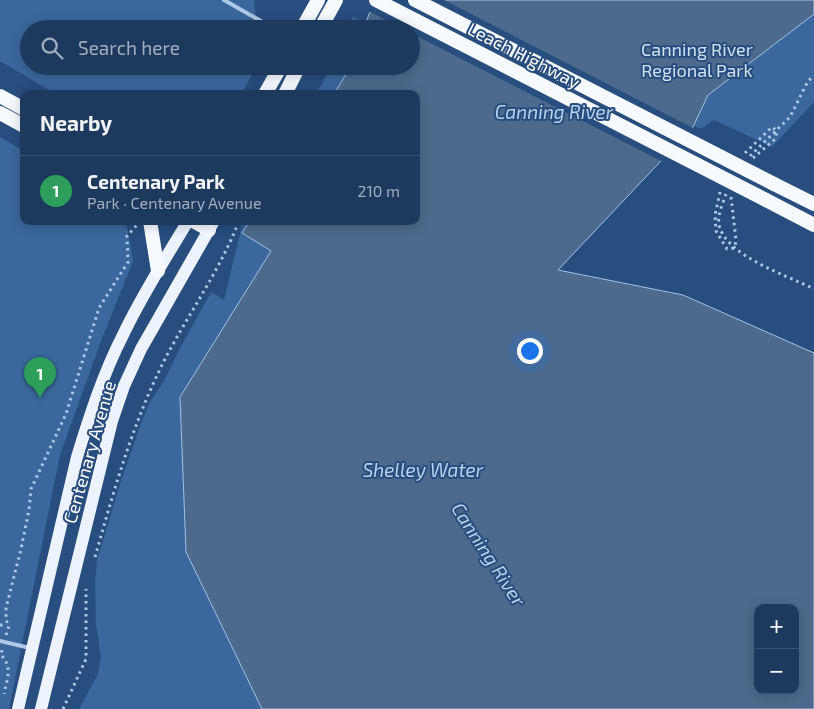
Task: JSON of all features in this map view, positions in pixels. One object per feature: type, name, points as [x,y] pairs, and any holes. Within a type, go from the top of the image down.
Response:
[{"type":"highway","points":[[307,20],[318,0]]},
{"type":"highway","points":[[325,20],[336,0]]},
{"type":"highway","name":"Leach Highway","points":[[376,0],[415,20]]},
{"type":"highway","name":"Leach Highway","points":[[415,0],[814,204]]},
{"type":"highway","name":"Leach Highway","points":[[420,23],[814,225]]},
{"type":"highway","points":[[267,90],[276,75]]},
{"type":"highway","points":[[287,90],[294,75]]},
{"type":"highway","points":[[0,96],[20,107]]},
{"type":"highway","points":[[0,113],[20,124]]},
{"type":"highway","points":[[147,225],[158,271]]},
{"type":"main road","name":"Centenary Avenue","points":[[18,709],[78,457],[89,419],[106,372],[122,336],[186,225]]},
{"type":"main road","name":"Centenary Avenue","points":[[41,709],[110,430],[121,394],[141,349],[211,226]]},
{"type":"lane","points":[[224,0],[259,20]]},
{"type":"lane","points":[[2,641],[32,649]]},
{"type":"path","points":[[744,161],[790,118],[808,80],[814,76]]},
{"type":"path","points":[[727,191],[722,205],[719,224],[729,242],[746,257],[814,289]]},
{"type":"path","points":[[4,694],[8,676],[7,661],[1,655],[2,641],[8,626],[6,608],[21,549],[31,489],[66,414],[99,308],[128,262],[127,236],[137,225]]},
{"type":"path","points":[[93,562],[132,435],[165,360],[231,243],[238,225]]},
{"type":"path","points":[[63,709],[86,659],[86,586]]},
{"type":"path","points":[[0,625],[6,625]]},
{"type":"green space","points":[[0,0],[254,0],[256,20],[20,20],[20,73],[0,61]]},
{"type":"green space","name":"Canning River Regional Park","points":[[451,0],[814,0],[814,102],[772,147],[714,120],[701,129]]},
{"type":"green space","points":[[353,16],[360,20],[351,20]]},
{"type":"green space","points":[[24,75],[252,75],[243,90],[49,90]]},
{"type":"green space","points":[[327,75],[346,75],[336,90],[318,90]]},
{"type":"green space","points":[[0,137],[20,149],[20,225],[127,225],[133,261],[101,341],[60,455],[9,709],[0,709]]},
{"type":"green space","points":[[242,225],[248,225],[243,233],[271,251],[180,397],[186,552],[262,709],[79,709],[98,674],[101,657],[96,624],[95,582],[97,560],[141,423],[150,402],[164,381],[211,292],[224,300]]},
{"type":"water","name":"Shelley Water","points":[[378,0],[814,0],[814,14],[708,95],[693,127],[558,270],[683,295],[814,353],[814,709],[262,709],[186,552],[180,397],[271,251],[242,233],[247,225],[420,225],[420,90],[336,90],[346,75],[420,75],[420,20],[367,20]]},
{"type":"pier","points":[[375,0],[444,0],[695,129],[663,162],[420,38],[420,20],[386,20],[368,11]]},
{"type":"place","name":"Centenary Park","points":[[40,398]]},
{"type":"water label","name":"Canning River","points":[[554,111]]},
{"type":"water label","name":"Canning River","points":[[489,554]]}]
